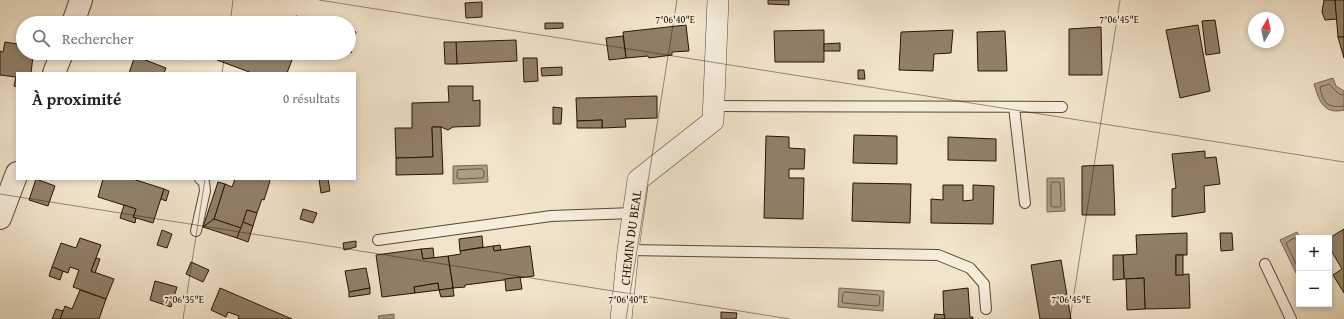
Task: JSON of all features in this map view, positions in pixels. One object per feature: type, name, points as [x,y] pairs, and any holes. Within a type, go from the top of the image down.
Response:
[{"type":"street","points":[[75,16],[81,0]]},
{"type":"street","name":"CHEMIN DU BEAL","points":[[621,319],[628,250],[638,180],[713,121],[718,0]]},
{"type":"street","points":[[54,72],[59,60]]},
{"type":"street","points":[[0,218],[16,176]]},
{"type":"lane","points":[[714,106],[1062,107]]},
{"type":"lane","points":[[1014,107],[1024,203]]},
{"type":"lane","points":[[196,231],[206,191],[204,182],[201,180]]},
{"type":"lane","points":[[378,240],[552,216],[633,212]]},
{"type":"lane","points":[[628,250],[938,255],[970,268],[984,284],[986,309]]},
{"type":"lane","points":[[1265,264],[1291,319]]},
{"type":"water","points":[[1333,78],[1336,86],[1344,91],[1344,110],[1337,111],[1327,108],[1320,101],[1316,90],[1314,84]]},
{"type":"water","points":[[487,165],[488,182],[453,184],[453,166]]},
{"type":"water","points":[[1047,178],[1064,178],[1065,211],[1047,212]]},
{"type":"water","points":[[1297,232],[1298,235],[1296,235],[1296,273],[1280,240]]},
{"type":"water","points":[[839,288],[884,291],[883,311],[838,307]]},
{"type":"water","points":[[394,314],[394,319],[379,319],[378,316]]},
{"type":"building","points":[[768,0],[789,0],[789,5],[768,4]]},
{"type":"building","points":[[1324,0],[1335,0],[1337,19],[1325,20],[1322,12]]},
{"type":"building","points":[[1335,0],[1344,0],[1344,37],[1338,37]]},
{"type":"building","points":[[482,2],[482,17],[466,18],[465,3]]},
{"type":"building","points":[[1215,20],[1220,53],[1206,55],[1202,21]]},
{"type":"building","points":[[545,23],[563,23],[563,28],[545,29]]},
{"type":"building","points":[[686,25],[689,51],[672,52],[672,55],[649,58],[648,56],[626,58],[623,32]]},
{"type":"building","points":[[1198,25],[1210,91],[1180,98],[1166,30]]},
{"type":"building","points":[[1101,27],[1102,75],[1069,75],[1069,29]]},
{"type":"building","points":[[824,30],[824,62],[775,62],[774,31]]},
{"type":"building","points":[[953,30],[951,53],[934,54],[933,71],[899,70],[901,32]]},
{"type":"building","points":[[1005,31],[1007,71],[978,71],[977,32]]},
{"type":"building","points":[[623,36],[626,58],[609,60],[606,38]]},
{"type":"building","points":[[1338,37],[1344,37],[1344,58]]},
{"type":"building","points":[[516,40],[517,61],[457,64],[456,42]]},
{"type":"building","points":[[5,42],[16,44],[16,60],[33,60],[31,72],[16,72],[16,77],[0,75],[0,51],[3,52]]},
{"type":"building","points":[[444,42],[456,42],[457,64],[445,64]]},
{"type":"building","points":[[840,43],[840,51],[824,51],[824,44]]},
{"type":"building","points":[[523,58],[537,58],[538,81],[524,82]]},
{"type":"building","points":[[134,60],[145,60],[166,68],[164,72],[129,72]]},
{"type":"building","points":[[217,60],[292,60],[287,72],[249,72]]},
{"type":"building","points":[[562,67],[562,75],[542,76],[541,68]]},
{"type":"building","points":[[858,70],[864,70],[865,79],[858,79]]},
{"type":"building","points":[[448,86],[473,86],[473,101],[480,100],[480,126],[453,127],[448,130],[441,127],[432,127],[433,157],[396,158],[395,128],[412,128],[412,103],[449,102]]},
{"type":"building","points":[[657,96],[657,118],[625,119],[626,127],[602,128],[602,120],[577,121],[576,98]]},
{"type":"building","points":[[553,107],[562,108],[561,124],[553,124]]},
{"type":"building","points":[[602,120],[602,128],[577,128],[577,121]]},
{"type":"building","points":[[432,127],[441,127],[443,174],[396,175],[396,158],[433,157]]},
{"type":"building","points":[[854,135],[897,136],[897,164],[853,163]]},
{"type":"building","points":[[766,136],[789,137],[789,148],[805,149],[804,169],[789,169],[789,178],[804,178],[803,219],[764,218]]},
{"type":"building","points":[[948,137],[996,139],[996,161],[948,160]]},
{"type":"building","points":[[1205,151],[1205,158],[1216,157],[1220,184],[1204,186],[1205,212],[1172,217],[1172,189],[1176,188],[1172,154]]},
{"type":"building","points":[[1113,165],[1115,215],[1082,215],[1082,166]]},
{"type":"building","points":[[36,180],[55,186],[48,206],[29,200]]},
{"type":"building","points":[[103,180],[136,180],[164,189],[153,223],[133,217],[136,209],[98,197]]},
{"type":"building","points":[[235,180],[270,181],[264,200],[262,199],[257,213],[247,210],[241,228],[214,219],[225,184],[232,187]]},
{"type":"building","points":[[319,180],[328,180],[330,191],[321,193]]},
{"type":"building","points":[[218,182],[225,184],[214,219],[203,227]]},
{"type":"building","points":[[853,183],[911,184],[910,223],[852,221]]},
{"type":"building","points":[[943,185],[963,185],[963,201],[973,200],[973,185],[994,186],[993,224],[931,223],[931,199],[943,200]]},
{"type":"building","points":[[164,189],[169,191],[166,201],[161,199]]},
{"type":"building","points":[[124,205],[136,209],[133,217],[136,218],[135,223],[120,218]]},
{"type":"building","points":[[303,209],[317,213],[313,223],[300,219]]},
{"type":"building","points":[[247,210],[257,213],[253,226],[243,222]]},
{"type":"building","points":[[214,219],[241,228],[237,238],[203,227]]},
{"type":"building","points":[[243,222],[253,226],[248,242],[237,238]]},
{"type":"building","points":[[1344,229],[1344,293],[1333,275],[1342,269],[1332,252],[1332,236]]},
{"type":"building","points":[[162,230],[172,234],[167,248],[157,245]]},
{"type":"building","points":[[1187,233],[1187,255],[1176,255],[1176,275],[1189,274],[1190,308],[1145,309],[1144,278],[1124,279],[1123,255],[1137,254],[1136,235]]},
{"type":"building","points":[[1220,233],[1232,233],[1233,250],[1221,251]]},
{"type":"building","points":[[482,236],[483,247],[460,251],[459,239]]},
{"type":"building","points":[[80,238],[101,245],[91,271],[114,279],[106,299],[73,287],[79,270],[70,267],[68,273],[52,267],[61,243],[76,248]]},
{"type":"building","points":[[356,241],[356,247],[344,250],[343,243]]},
{"type":"building","points":[[500,245],[501,250],[494,251],[493,246]]},
{"type":"building","points":[[493,246],[494,251],[530,246],[534,276],[465,285],[465,287],[453,288],[448,256],[461,254],[460,251]]},
{"type":"building","points":[[433,248],[434,258],[423,259],[421,249]]},
{"type":"building","points":[[421,249],[423,259],[448,256],[453,288],[439,290],[438,283],[414,287],[415,293],[382,297],[376,255]]},
{"type":"building","points":[[1113,255],[1123,255],[1124,279],[1113,280]]},
{"type":"building","points":[[1176,255],[1183,255],[1183,275],[1176,275]]},
{"type":"building","points":[[96,258],[100,259],[95,273],[91,271]]},
{"type":"building","points":[[1061,260],[1071,319],[1040,319],[1031,265]]},
{"type":"building","points":[[191,262],[209,270],[203,282],[186,274]]},
{"type":"building","points":[[52,267],[63,271],[60,280],[49,276]]},
{"type":"building","points":[[366,268],[370,288],[349,292],[345,271]]},
{"type":"building","points":[[520,277],[522,289],[506,291],[505,279]]},
{"type":"building","points":[[1144,278],[1145,309],[1127,310],[1126,279]]},
{"type":"building","points":[[155,281],[177,287],[171,307],[150,300]]},
{"type":"building","points":[[438,283],[439,290],[415,293],[414,287]]},
{"type":"building","points":[[220,288],[292,319],[238,319],[239,316],[228,312],[226,317],[211,310]]},
{"type":"building","points":[[370,288],[370,294],[349,297],[349,292]]},
{"type":"building","points":[[453,288],[454,296],[441,297],[439,290]]},
{"type":"building","points":[[968,288],[970,317],[973,317],[973,319],[944,319],[943,291]]},
{"type":"building","points":[[80,290],[106,299],[99,319],[60,319],[65,306],[72,309]]},
{"type":"building","points":[[56,309],[63,311],[60,319],[52,319]]},
{"type":"building","points":[[721,312],[737,313],[736,319],[721,319]]},
{"type":"building","points":[[935,314],[945,315],[944,319],[934,319]]}]
